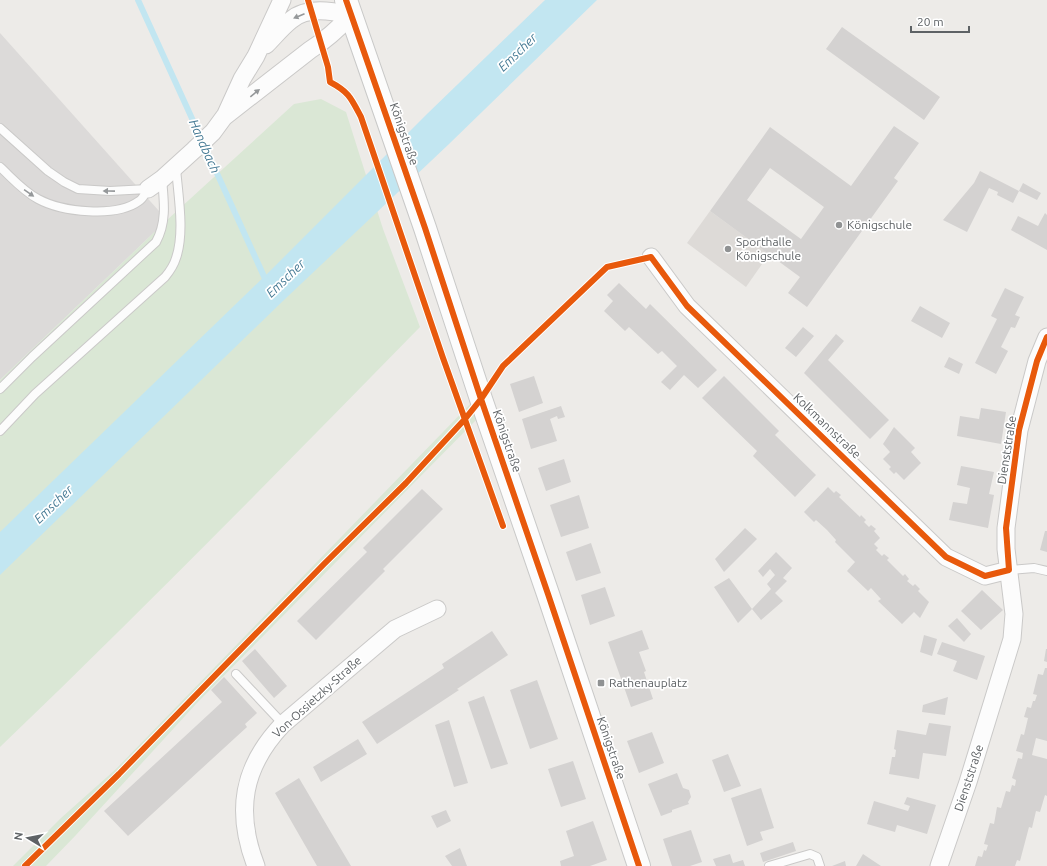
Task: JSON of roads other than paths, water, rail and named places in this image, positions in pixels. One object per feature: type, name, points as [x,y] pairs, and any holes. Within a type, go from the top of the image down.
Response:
[{"type":"main road","name":"Königstraße","points":[[349,7],[425,228],[639,866]]},
{"type":"street","points":[[148,189],[176,167],[213,132],[224,117],[242,79],[256,56],[282,0]]},
{"type":"street","points":[[256,56],[291,20],[300,14],[321,11],[336,12],[349,7]]},
{"type":"street","points":[[224,117],[321,43],[338,28],[349,7]]},
{"type":"street","name":"Kolkmannstraße","points":[[651,257],[687,306],[946,557],[985,576],[1008,570]]},
{"type":"street","name":"Dienststraße","points":[[939,866],[968,782],[1012,639],[1014,614],[1008,570],[1006,528],[1019,430],[1035,368],[1047,337]]},
{"type":"street","name":"Von-Ossietzky-Straße","points":[[256,866],[245,833],[243,814],[251,773],[259,756],[269,741],[284,724],[395,629],[437,609]]},
{"type":"lane","points":[[0,128],[48,171],[64,182],[78,189],[110,192],[148,189]]},
{"type":"lane","points":[[0,167],[25,191],[38,200],[81,212],[100,212],[130,205],[140,201],[148,189]]},
{"type":"lane","points":[[0,431],[35,394],[169,272],[176,257],[179,244],[180,219],[176,167]]},
{"type":"lane","points":[[0,389],[156,242],[164,218],[162,179]]},
{"type":"lane","points":[[1008,570],[1034,568],[1047,571]]},
{"type":"lane","points":[[236,674],[284,724]]},
{"type":"lane","points":[[769,866],[810,854],[817,857],[820,866]]},
{"type":"water","name":"Emscher","points":[[545,0],[597,0],[0,575],[0,532],[268,273],[428,113]]},
{"type":"waterway","name":"Handbach","points":[[138,0],[267,283]]},
{"type":"place","name":"Königschule","points":[[839,225]]},
{"type":"place","name":"Sporthalle Königschule","points":[[728,249]]},
{"type":"place","name":"Rathenauplatz","points":[[601,683]]}]
